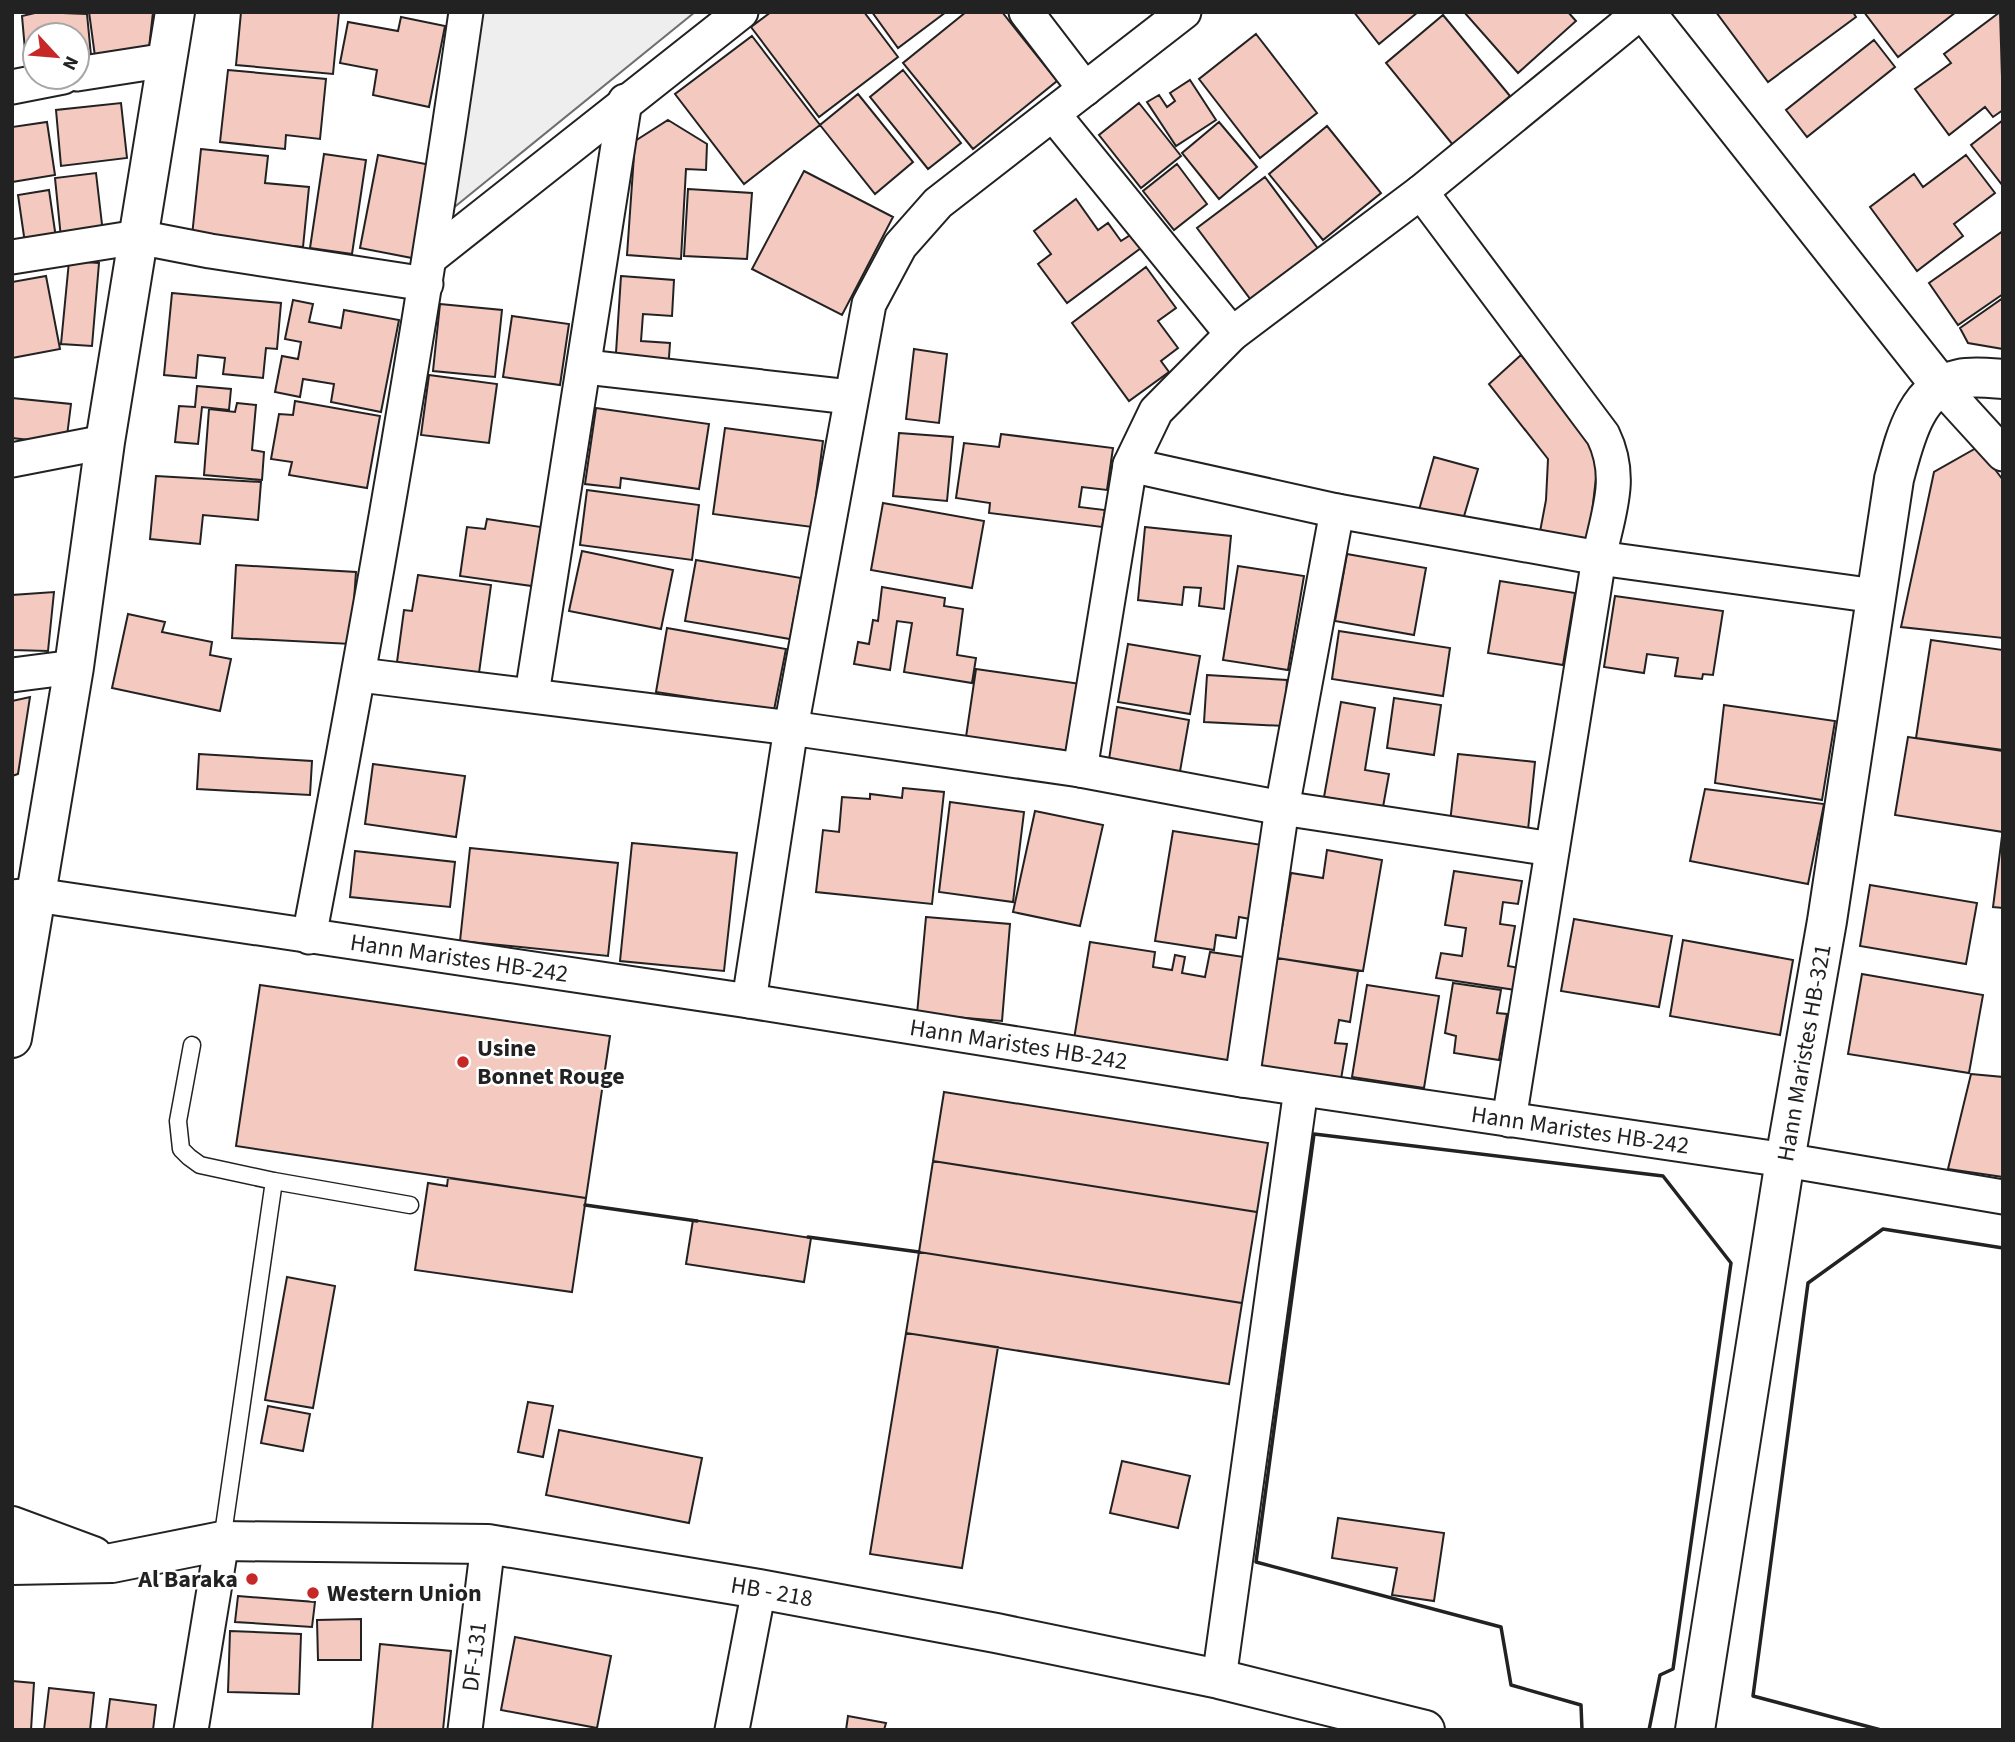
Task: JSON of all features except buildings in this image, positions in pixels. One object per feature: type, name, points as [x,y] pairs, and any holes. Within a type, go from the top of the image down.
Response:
[{"type":"street","points":[[12,1038],[24,896],[74,667],[104,442],[175,12]]},
{"type":"street","points":[[309,937],[359,675],[429,270],[466,12]]},
{"type":"street","points":[[12,257],[138,237],[210,251],[429,270],[625,101],[741,12]]},
{"type":"street","points":[[1026,12],[1085,89]]},
{"type":"street","points":[[749,1001],[791,728],[869,304],[900,246],[937,204],[1184,12]]},
{"type":"street","points":[[1080,770],[1130,465],[1156,411],[1232,334],[1421,192],[1643,12],[1940,385],[2003,454]]},
{"type":"street","points":[[91,72],[167,60]]},
{"type":"street","points":[[532,694],[586,367],[625,101]]},
{"type":"street","points":[[1053,114],[1232,334]]},
{"type":"street","points":[[1421,192],[1603,435],[1614,457],[1613,488],[1599,558],[1509,1120]]},
{"type":"street","points":[[586,367],[850,397]]},
{"type":"street","points":[[1940,385],[1959,379],[2003,380]]},
{"type":"street","name":"Hann Maristes HB-321","points":[[1695,1730],[1785,1160],[1827,921],[1894,479],[1907,432],[1922,405],[1940,385]]},
{"type":"street","points":[[12,460],[104,442]]},
{"type":"street","points":[[1130,465],[1337,511],[1599,558],[1876,596]]},
{"type":"street","points":[[1242,1080],[1282,808],[1337,511]]},
{"type":"street","points":[[12,675],[74,667]]},
{"type":"street","points":[[359,675],[532,694],[791,728],[1080,770],[1282,808],[1552,849]]},
{"type":"street","name":"Hann Maristes HB-242","points":[[24,896],[749,1001],[1242,1080],[1785,1160],[2003,1196]]},
{"type":"street","points":[[1219,1679],[1301,1089]]},
{"type":"street","points":[[12,1525],[112,1563]]},
{"type":"street","points":[[191,1730],[222,1541]]},
{"type":"street","name":"HB - 218","points":[[12,1565],[112,1563],[222,1541],[488,1544],[760,1589],[996,1633],[1219,1679],[1426,1730]]},
{"type":"street","name":"DF-131","points":[[465,1730],[488,1544]]},
{"type":"street","points":[[732,1730],[760,1589]]},
{"type":"lane","points":[[192,1045],[178,1122],[181,1149],[200,1165],[410,1205]]},
{"type":"lane","points":[[222,1541],[274,1181]]},
{"type":"shaded area","points":[[483,12],[695,12],[452,209]]},
{"type":"wall","points":[[1582,1730],[1581,1705],[1511,1685],[1501,1627],[1256,1562],[1314,1134],[1663,1176],[1731,1263],[1673,1669],[1660,1675],[1649,1730]]},
{"type":"wall","points":[[585,1205],[697,1221]]},
{"type":"wall","points":[[1881,1730],[1753,1696],[1808,1283],[1883,1229],[2003,1248]]},
{"type":"wall","points":[[808,1237],[919,1252]]},
{"type":"place","name":"Usine Bonnet Rouge","points":[[463,1062]]},
{"type":"place","name":"Al Baraka","points":[[252,1579]]},
{"type":"place","name":"Western Union","points":[[313,1593]]}]
